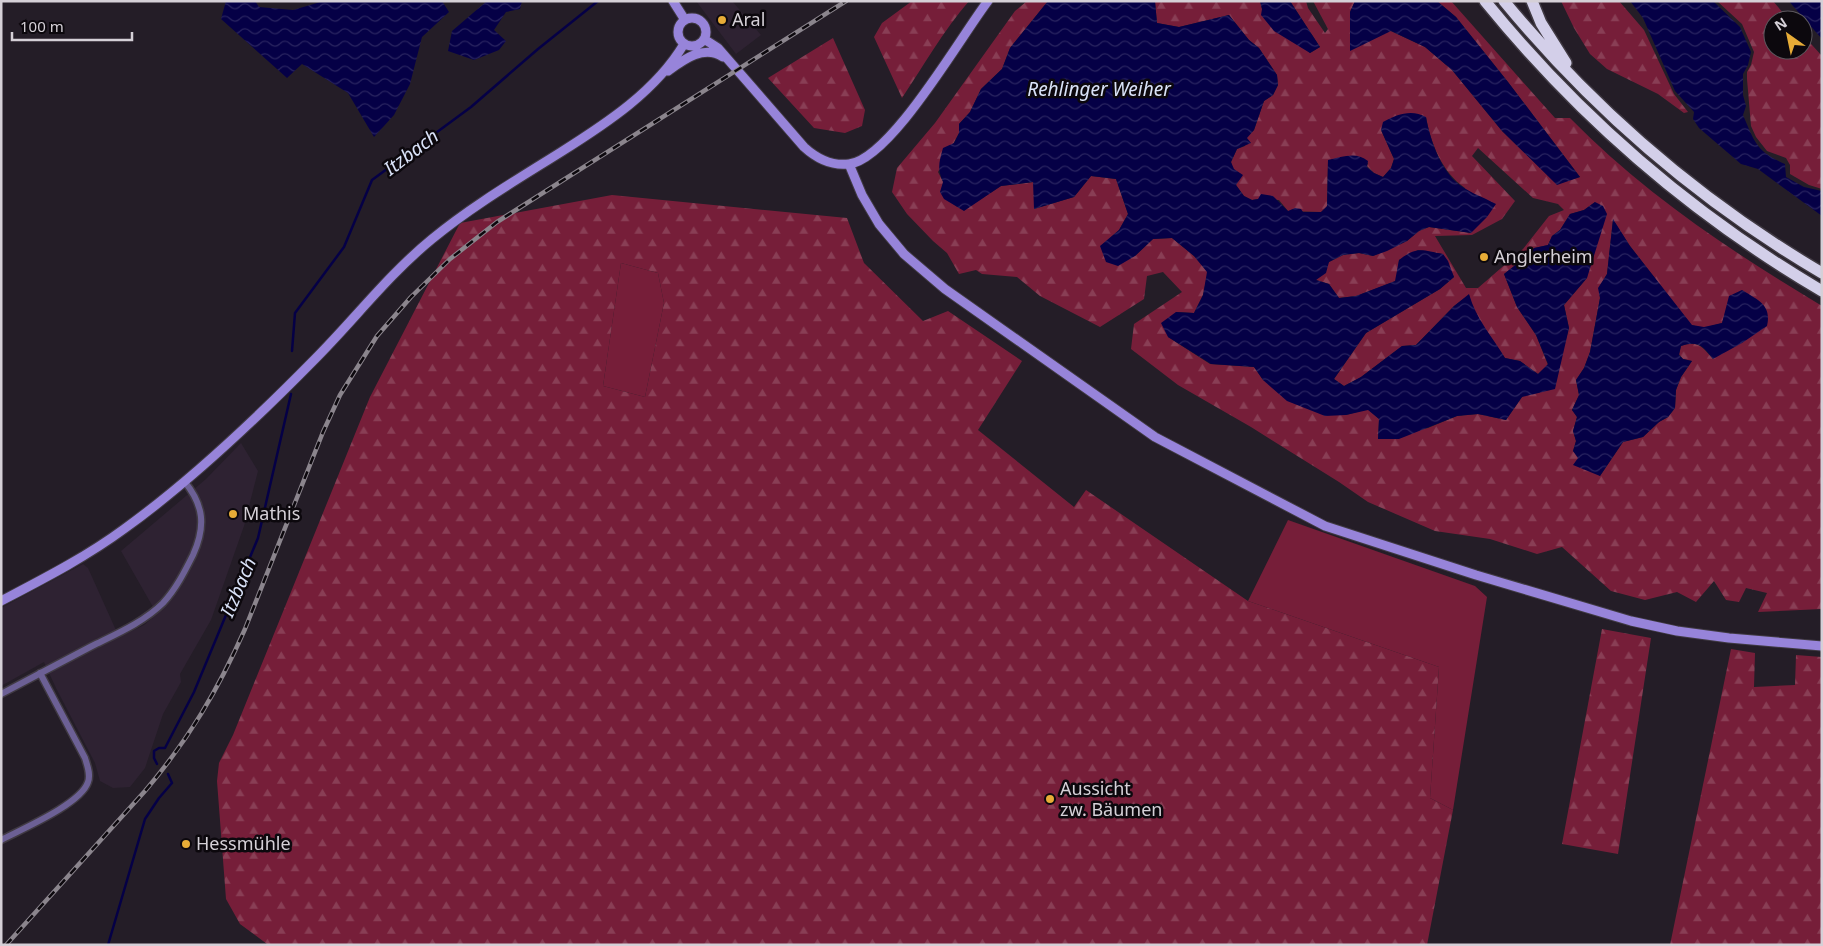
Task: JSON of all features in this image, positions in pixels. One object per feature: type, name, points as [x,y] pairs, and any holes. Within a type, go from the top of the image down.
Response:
[{"type":"highway","points":[[1481,1],[1570,97],[1630,154],[1664,183],[1741,241],[1822,291]]},
{"type":"highway","points":[[1485,1],[1504,25]]},
{"type":"highway","points":[[1504,1],[1550,54],[1640,143],[1673,171],[1742,223],[1822,274]]},
{"type":"highway","points":[[1532,1],[1545,30],[1581,86]]},
{"type":"main road","points":[[673,1],[685,20]]},
{"type":"main road","points":[[704,38],[718,48],[812,153],[820,159],[836,164],[849,164],[862,160],[872,152],[890,135],[922,98],[988,1]]},
{"type":"main road","points":[[690,18],[700,20],[706,29],[704,38],[698,45],[688,46],[678,36],[679,26],[690,18]]},
{"type":"main road","points":[[1,601],[73,562],[124,530],[184,481],[268,405],[315,359],[382,286],[432,239],[486,200],[622,111],[667,67],[684,44]]},
{"type":"main road","points":[[654,81],[692,55],[714,53],[721,55],[731,64]]},
{"type":"main road","points":[[849,164],[862,196],[879,224],[904,254],[945,289],[1155,437],[1325,526],[1513,587],[1631,621],[1677,631],[1728,638],[1822,646]]},
{"type":"street","points":[[1,694],[129,627],[163,603],[175,588],[198,544],[202,530],[202,516],[197,500],[184,481]]},
{"type":"street","points":[[1,840],[78,798],[88,782],[89,772],[85,758],[40,673]]},
{"type":"shaded area","points":[[696,1],[733,2],[761,35],[736,54]]},
{"type":"shaded area","points":[[241,443],[258,471],[244,526],[211,620],[180,674],[181,682],[163,714],[145,768],[130,787],[113,788],[100,781],[95,763],[44,662],[1,686],[1,608],[83,564],[88,568],[119,637],[144,625],[157,614],[121,551],[206,479]]},
{"type":"green space","points":[[912,1],[969,1],[942,36],[902,98],[874,37],[882,23]]},
{"type":"green space","points":[[1027,1],[1048,1],[1010,48],[1002,69],[981,89],[970,112],[959,124],[959,133],[938,172],[956,206],[964,210],[1001,186],[1034,182],[1034,209],[1074,197],[1091,176],[1116,179],[1128,214],[1119,230],[1101,246],[1135,256],[1153,239],[1172,238],[1194,256],[1208,272],[1203,295],[1194,313],[1176,312],[1168,337],[1210,364],[1254,367],[1263,380],[1346,415],[1368,409],[1379,419],[1378,439],[1428,428],[1457,416],[1478,414],[1506,420],[1522,397],[1561,358],[1569,328],[1564,305],[1587,278],[1595,202],[1584,210],[1570,214],[1560,230],[1552,236],[1548,245],[1534,248],[1504,274],[1517,307],[1536,335],[1548,365],[1538,374],[1520,361],[1505,358],[1473,309],[1469,295],[1454,306],[1416,345],[1402,346],[1361,377],[1344,386],[1334,379],[1366,333],[1440,289],[1454,277],[1443,254],[1418,250],[1399,260],[1396,281],[1356,296],[1339,298],[1329,284],[1316,280],[1329,262],[1343,255],[1359,253],[1373,256],[1407,241],[1419,231],[1429,227],[1471,233],[1465,188],[1450,174],[1439,157],[1434,147],[1426,117],[1381,130],[1394,159],[1391,168],[1383,177],[1374,173],[1367,166],[1368,163],[1328,160],[1327,207],[1321,212],[1288,211],[1279,200],[1252,200],[1244,196],[1236,185],[1231,162],[1237,149],[1245,146],[1246,138],[1254,130],[1264,101],[1273,95],[1278,85],[1277,75],[1259,48],[1249,40],[1229,15],[1179,27],[1157,23],[1155,2],[1260,1],[1262,9],[1310,53],[1320,47],[1290,1],[1306,1],[1308,8],[1325,33],[1328,29],[1313,1],[1355,1],[1350,12],[1425,47],[1452,70],[1502,131],[1557,184],[1580,177],[1456,17],[1437,1],[1451,1],[1555,118],[1570,118],[1628,171],[1690,220],[1722,243],[1822,306],[1822,609],[1758,612],[1767,593],[1746,588],[1739,602],[1726,600],[1714,581],[1696,602],[1677,592],[1645,600],[1611,591],[1562,547],[1537,554],[1490,539],[1435,531],[1368,502],[1251,427],[1178,385],[1131,349],[1134,324],[1182,292],[1163,272],[1147,276],[1144,299],[1100,327],[1040,296],[1017,277],[982,274],[976,270],[959,274],[947,253],[907,214],[892,192],[897,168],[935,123],[1015,11]],"holes":[[[1478,148],[1533,198],[1558,204],[1564,210],[1549,216],[1523,249],[1478,288],[1466,288],[1435,236],[1472,235],[1502,219],[1515,201],[1472,156]],[[1613,220],[1630,246],[1691,325],[1704,328],[1722,323],[1726,310],[1713,359],[1699,345],[1687,344],[1681,346],[1679,354],[1683,359],[1692,361],[1681,377],[1676,390],[1675,408],[1668,417],[1659,422],[1643,437],[1623,442],[1600,476],[1573,451],[1576,441],[1573,431],[1577,417],[1572,410],[1579,395],[1576,380],[1584,368],[1590,352],[1600,298],[1599,288],[1607,274]]]},
{"type":"green space","points":[[1561,1],[1619,1],[1644,30],[1674,94],[1688,112],[1684,113],[1658,94],[1607,69],[1590,54],[1574,28]]},
{"type":"green space","points":[[1717,1],[1773,1],[1781,10],[1763,10],[1763,60],[1813,60],[1813,46],[1822,56],[1822,189],[1809,185],[1790,174],[1790,165],[1786,158],[1767,151],[1756,137],[1751,126],[1747,79],[1747,72],[1754,52],[1742,24]]},
{"type":"green space","points":[[833,38],[865,110],[862,126],[845,133],[814,128],[768,78]]},
{"type":"green space","points":[[612,195],[847,218],[864,263],[923,321],[948,311],[1022,361],[978,430],[1074,507],[1086,490],[1248,601],[1439,667],[1430,798],[1453,810],[1427,945],[267,944],[240,924],[226,899],[217,781],[219,763],[233,735],[370,397],[460,223]],"holes":[[[621,263],[658,273],[664,303],[645,397],[603,386]]]},
{"type":"green space","points":[[621,263],[658,273],[664,303],[645,397],[603,386]]},
{"type":"green space","points":[[1288,520],[1475,586],[1487,597],[1453,810],[1430,798],[1439,667],[1248,601]]},
{"type":"green space","points":[[1602,629],[1651,638],[1618,854],[1562,844]]},
{"type":"green space","points":[[1731,649],[1755,653],[1754,687],[1795,685],[1796,655],[1822,657],[1822,945],[1670,945]]},
{"type":"water","points":[[226,1],[255,1],[259,7],[293,10],[324,1],[442,1],[449,12],[422,37],[410,84],[394,115],[374,137],[348,93],[302,64],[287,78],[221,19]]},
{"type":"water","points":[[487,1],[522,1],[520,9],[506,12],[494,30],[506,41],[499,50],[474,60],[448,51],[452,31]]},
{"type":"water","name":"Rehlinger Weiher","points":[[1048,1],[1155,1],[1157,23],[1179,27],[1229,15],[1249,40],[1259,48],[1277,75],[1278,85],[1273,95],[1264,101],[1254,130],[1247,138],[1251,143],[1237,149],[1231,162],[1234,169],[1243,175],[1236,185],[1244,196],[1252,200],[1258,199],[1261,194],[1273,196],[1288,211],[1295,208],[1301,209],[1303,212],[1321,212],[1327,206],[1328,160],[1354,155],[1359,156],[1368,161],[1367,167],[1383,177],[1391,168],[1394,159],[1381,130],[1383,122],[1399,115],[1415,113],[1426,117],[1436,151],[1449,175],[1459,185],[1496,204],[1487,217],[1471,233],[1429,227],[1419,231],[1407,241],[1373,256],[1359,253],[1343,255],[1329,262],[1326,273],[1316,280],[1329,284],[1339,298],[1356,296],[1395,281],[1399,260],[1420,250],[1443,254],[1454,277],[1440,289],[1366,333],[1334,379],[1344,386],[1361,377],[1402,346],[1416,345],[1454,306],[1469,294],[1480,319],[1505,358],[1520,361],[1538,374],[1548,364],[1536,335],[1517,307],[1504,274],[1534,248],[1548,245],[1552,236],[1560,230],[1570,214],[1584,210],[1595,202],[1603,206],[1607,214],[1587,278],[1564,305],[1569,328],[1555,389],[1522,397],[1506,420],[1478,414],[1457,416],[1399,439],[1378,439],[1379,419],[1368,410],[1346,415],[1325,416],[1287,401],[1263,380],[1254,367],[1211,364],[1168,337],[1161,323],[1176,312],[1194,313],[1203,295],[1207,272],[1194,256],[1172,238],[1153,239],[1135,256],[1118,266],[1106,262],[1100,246],[1119,230],[1128,214],[1116,179],[1091,176],[1074,197],[1034,209],[1033,182],[1001,186],[964,211],[944,199],[940,192],[943,182],[939,169],[943,148],[954,143],[959,133],[959,124],[970,112],[981,89],[1002,69],[1010,48]]},
{"type":"water","points":[[1260,1],[1290,1],[1320,47],[1310,53],[1274,31],[1261,15]]},
{"type":"water","points":[[1355,1],[1437,1],[1456,17],[1580,177],[1557,185],[1502,131],[1452,70],[1425,47],[1391,31],[1350,51],[1350,12]]},
{"type":"water","points":[[1630,1],[1713,1],[1740,27],[1751,52],[1748,65],[1743,74],[1743,95],[1746,106],[1743,115],[1747,125],[1762,150],[1785,164],[1786,177],[1804,187],[1822,191],[1822,216],[1758,169],[1741,164],[1699,128],[1693,119],[1694,112],[1675,91],[1643,18]]},
{"type":"water","points":[[1789,1],[1822,1],[1822,39],[1813,29],[1813,10],[1797,10]]},
{"type":"water","points":[[1613,219],[1630,246],[1692,325],[1704,327],[1722,323],[1729,296],[1742,290],[1766,308],[1768,319],[1767,326],[1713,359],[1700,345],[1687,344],[1681,346],[1679,355],[1683,359],[1692,361],[1681,377],[1676,390],[1675,408],[1668,417],[1659,422],[1643,437],[1623,442],[1600,476],[1573,465],[1578,458],[1573,451],[1576,441],[1573,431],[1577,417],[1572,410],[1579,395],[1576,380],[1584,368],[1590,352],[1600,298],[1598,288],[1607,274]]},
{"type":"waterway","name":"Itzbach","points":[[292,351],[295,313],[344,247],[372,180],[471,107],[538,49],[598,1]]},
{"type":"waterway","name":"Itzbach","points":[[157,764],[154,758],[154,751],[159,748],[165,748],[194,692],[258,538],[291,394]]},
{"type":"waterway","name":"Itzbach","points":[[108,945],[145,819],[172,783],[168,774]]},
{"type":"railway","points":[[6,945],[145,791],[189,733],[224,673],[245,629],[323,432],[340,395],[377,336],[411,297],[450,259],[497,222],[846,1]]},
{"type":"place","name":"Aral","points":[[722,20]]},
{"type":"place","name":"Anglerheim","points":[[1484,257]]},
{"type":"place","name":"Mathis","points":[[233,514]]},
{"type":"place","name":"Aussicht zw. Bäumen","points":[[1050,799]]},
{"type":"place","name":"Hessmühle","points":[[186,844]]}]
